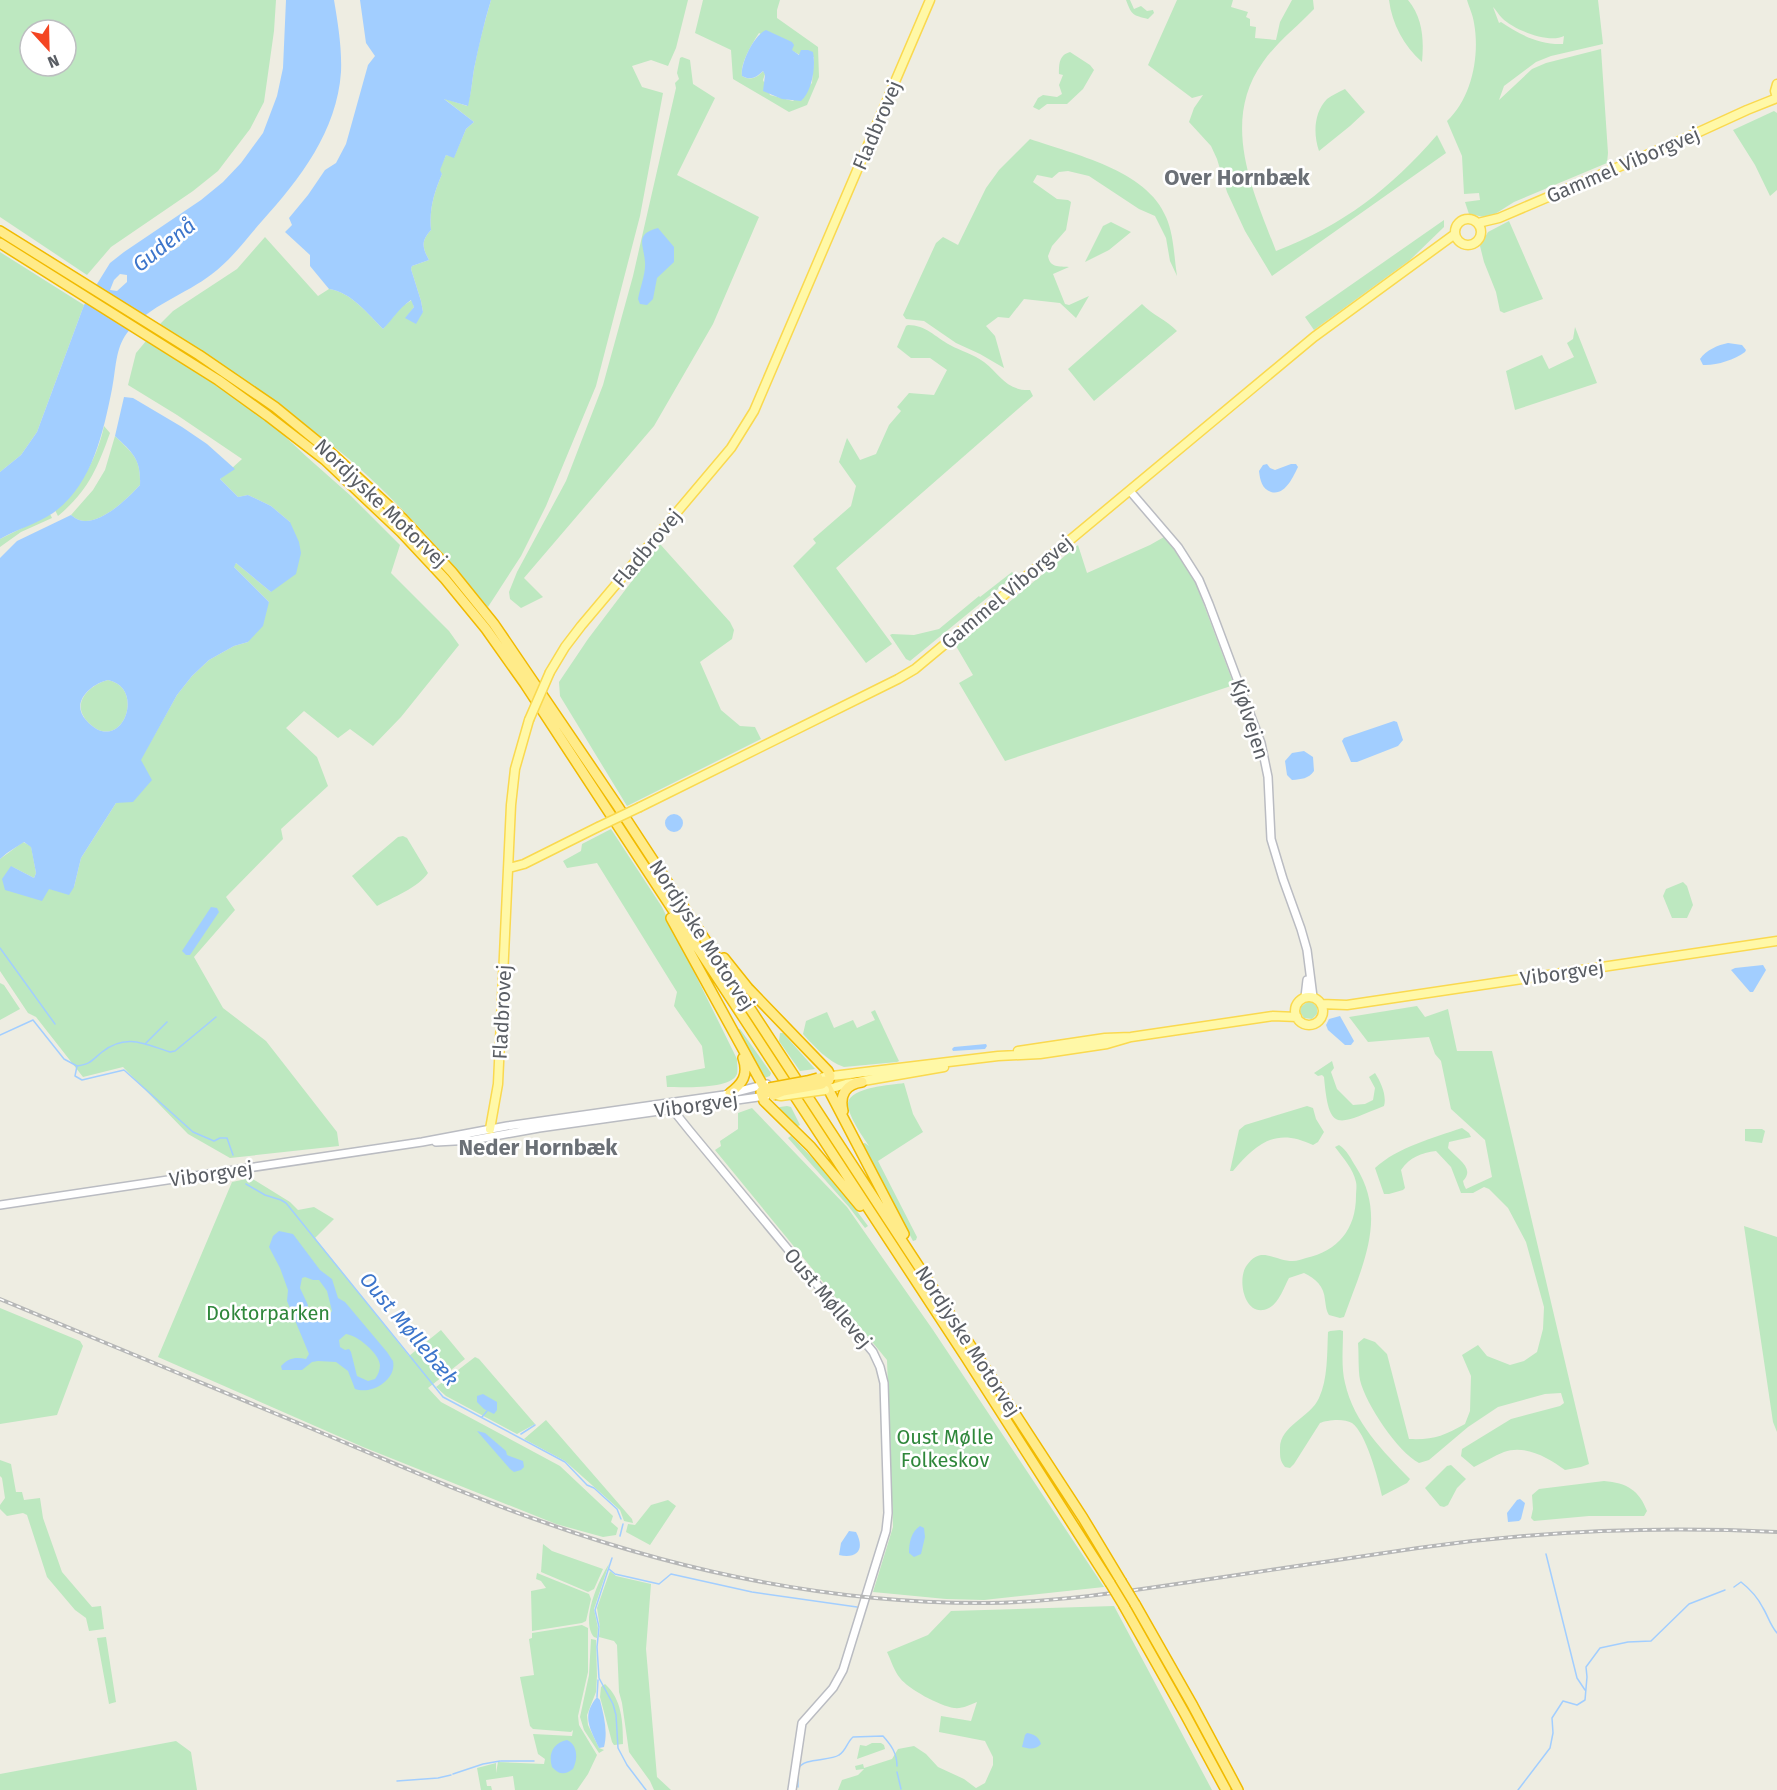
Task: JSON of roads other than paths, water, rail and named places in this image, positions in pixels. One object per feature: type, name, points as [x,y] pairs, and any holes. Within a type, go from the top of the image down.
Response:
[{"type":"highway","name":"Nordjyske Motorvej","points":[[0,231],[224,371],[301,428],[403,519],[452,572],[494,624],[631,826],[991,1377],[1135,1604],[1238,1790]]},
{"type":"highway","name":"Nordjyske Motorvej","points":[[0,243],[218,380],[325,460],[401,532],[446,579],[486,629],[608,810],[965,1356],[1110,1583],[1174,1693],[1226,1790]]},
{"type":"highway","points":[[608,810],[681,933],[729,1026],[767,1090],[764,1101],[811,1147],[848,1190],[965,1356]]},
{"type":"highway","points":[[631,826],[748,988],[825,1068],[825,1083],[907,1239],[991,1377]]},
{"type":"highway","points":[[729,1026],[745,1063],[746,1071],[742,1083],[730,1094]]},
{"type":"highway","points":[[767,1090],[807,1081],[825,1083]]},
{"type":"highway","points":[[847,1125],[841,1098],[849,1086],[862,1082]]},
{"type":"main road","name":"Fladbrovej","points":[[489,1133],[499,1076],[515,769],[529,720],[550,672],[565,647],[731,448],[754,411],[930,0]]},
{"type":"main road","points":[[1776,97],[1777,84]]},
{"type":"main road","name":"Gammel Viborgvej","points":[[1479,227],[1776,97]]},
{"type":"main road","points":[[1471,219],[1479,227],[1479,239],[1473,244],[1465,245],[1457,238],[1456,227],[1462,220],[1471,219]]},
{"type":"main road","name":"Gammel Viborgvej","points":[[509,864],[533,859],[898,680],[915,669],[1314,337],[1434,251],[1457,238]]},
{"type":"main road","name":"Viborgvej","points":[[1322,1009],[1777,941]]},
{"type":"main road","points":[[1309,997],[1322,1009],[1318,1021],[1311,1024],[1303,1023],[1296,1012],[1298,1003],[1309,997]]},
{"type":"main road","name":"Viborgvej","points":[[825,1083],[862,1082],[998,1056],[1040,1054],[1082,1048],[1131,1037],[1296,1012]]},
{"type":"main road","name":"Viborgvej","points":[[767,1090],[781,1096],[825,1083],[902,1067],[968,1061]]},
{"type":"street","name":"Kjølvejen","points":[[1130,491],[1178,547],[1198,579],[1264,756],[1268,777],[1271,839],[1307,950],[1309,997]]},
{"type":"street","name":"Viborgvej","points":[[489,1133],[540,1122],[767,1090]]},
{"type":"street","name":"Viborgvej","points":[[0,1205],[675,1107],[767,1090]]},
{"type":"street","name":"Oust Møllevej","points":[[675,1107],[677,1115],[873,1352],[884,1383],[888,1513],[883,1545],[843,1670],[833,1688],[802,1723],[792,1790]]},
{"type":"water","points":[[286,0],[334,0],[340,45],[341,72],[338,94],[324,134],[303,171],[226,262],[212,274],[146,315],[127,333],[118,353],[100,441],[77,488],[53,513],[0,539],[0,472],[21,455],[37,432],[84,305],[110,263],[201,200],[241,163],[263,133],[277,96],[283,68]],"holes":[[[179,232],[183,235],[180,246],[171,251],[162,248],[160,245],[163,241]],[[120,274],[127,275],[127,282],[117,291],[110,290],[114,280]]]},
{"type":"water","points":[[360,0],[491,0],[476,60],[468,106],[444,99],[474,122],[466,129],[454,158],[446,155],[440,170],[442,174],[431,208],[431,230],[424,244],[429,260],[412,266],[411,269],[423,312],[416,324],[405,318],[414,307],[411,300],[383,329],[352,299],[329,289],[310,266],[310,255],[285,232],[292,225],[289,218],[325,170],[336,163],[346,144],[368,65],[375,56],[366,43]]},
{"type":"water","points":[[766,30],[792,42],[794,45],[792,50],[799,55],[801,50],[813,52],[812,78],[808,91],[801,101],[782,99],[763,91],[765,75],[763,71],[754,78],[742,76],[743,64],[749,50],[761,33]]},
{"type":"water","points":[[658,228],[674,247],[674,262],[657,278],[653,299],[647,305],[640,304],[638,299],[645,266],[642,241],[646,233]]},
{"type":"water","points":[[1728,343],[1742,345],[1746,350],[1741,355],[1724,362],[1703,365],[1700,359],[1706,353]]},
{"type":"water","points":[[124,397],[133,398],[182,427],[207,444],[235,469],[220,479],[238,497],[248,495],[271,506],[290,522],[301,553],[296,574],[271,592],[236,563],[234,567],[269,602],[263,626],[248,642],[234,646],[209,660],[192,676],[177,695],[141,760],[152,780],[133,802],[116,803],[81,858],[74,887],[69,895],[49,889],[42,901],[5,890],[2,879],[11,866],[34,878],[36,873],[31,847],[24,842],[0,859],[0,558],[17,541],[71,515],[79,520],[87,521],[104,515],[121,504],[140,485],[139,469],[135,457],[115,436]],"holes":[[[108,680],[120,686],[126,695],[128,706],[125,718],[118,727],[109,731],[98,730],[86,720],[82,713],[81,700],[89,690],[102,682]]]},
{"type":"water","points":[[1267,464],[1275,470],[1291,464],[1296,464],[1298,467],[1288,485],[1280,491],[1271,492],[1265,489],[1259,471],[1263,465]]},
{"type":"water","points":[[1394,721],[1397,722],[1403,740],[1398,746],[1357,762],[1351,762],[1342,741],[1344,738]]},
{"type":"water","points":[[1304,751],[1313,757],[1314,771],[1307,777],[1292,780],[1287,775],[1285,761],[1292,753]]},
{"type":"water","points":[[674,814],[680,817],[683,823],[680,829],[674,832],[668,829],[665,823],[668,817]]},
{"type":"water","points":[[211,907],[217,908],[219,912],[190,955],[186,955],[182,951]]},
{"type":"water","points":[[1763,965],[1766,970],[1753,992],[1750,992],[1731,970],[1735,968]]},
{"type":"water","points":[[1340,1016],[1354,1041],[1351,1045],[1345,1045],[1328,1030],[1326,1025],[1329,1019]]},
{"type":"water","points":[[986,1044],[985,1049],[953,1051],[952,1049],[954,1047]]},
{"type":"water","points":[[279,1231],[293,1234],[320,1270],[332,1279],[338,1298],[345,1302],[388,1353],[393,1361],[393,1368],[387,1380],[382,1384],[368,1390],[355,1389],[348,1371],[336,1362],[318,1361],[312,1362],[302,1370],[282,1370],[281,1366],[287,1361],[295,1358],[306,1359],[309,1354],[287,1301],[288,1290],[280,1268],[269,1247],[273,1236]],"holes":[[[302,1278],[319,1280],[327,1291],[332,1311],[325,1320],[319,1319],[308,1311],[308,1305],[300,1288]],[[346,1334],[361,1341],[376,1355],[380,1365],[375,1379],[368,1381],[357,1376],[351,1352],[349,1349],[345,1350],[340,1347],[339,1340]]]},
{"type":"water","points":[[483,1394],[497,1402],[497,1410],[494,1414],[477,1402],[477,1396]]},
{"type":"water","points":[[477,1431],[485,1433],[506,1451],[507,1455],[523,1461],[524,1467],[514,1472],[510,1469]]},
{"type":"water","points":[[1520,1499],[1525,1503],[1521,1519],[1508,1522],[1507,1513]]},
{"type":"water","points":[[920,1526],[924,1528],[925,1537],[921,1554],[914,1557],[909,1553],[910,1542],[914,1531]]},
{"type":"water","points":[[849,1531],[856,1532],[860,1548],[855,1554],[839,1555],[841,1543]]},
{"type":"water","points":[[597,1697],[600,1700],[606,1729],[604,1747],[599,1748],[590,1728],[588,1716]]},
{"type":"water","points":[[1027,1733],[1036,1736],[1041,1744],[1032,1748],[1022,1747]]},
{"type":"water","points":[[567,1740],[575,1749],[576,1761],[573,1769],[562,1773],[557,1772],[552,1767],[551,1754],[555,1746]]},
{"type":"waterway","points":[[0,948],[55,1024]]},
{"type":"waterway","points":[[77,1066],[91,1062],[102,1052],[119,1043],[144,1043],[170,1052],[175,1051],[216,1017]]},
{"type":"waterway","name":"Oust Møllebæk","points":[[0,1035],[33,1020],[64,1059],[77,1066],[75,1076],[82,1080],[124,1070],[193,1132],[214,1141],[227,1138],[233,1155]]},
{"type":"waterway","points":[[146,1043],[167,1022]]},
{"type":"waterway","name":"Oust Møllebæk","points":[[246,1184],[286,1203],[443,1397],[565,1462],[587,1485],[594,1488],[617,1509],[621,1519]]},
{"type":"waterway","points":[[482,1417],[487,1411]]},
{"type":"waterway","points":[[521,1434],[535,1425]]},
{"type":"waterway","name":"Oust Møllebæk","points":[[620,1536],[623,1524]]},
{"type":"waterway","points":[[1546,1554],[1577,1678],[1585,1690]]},
{"type":"waterway","name":"Oust Møllebæk","points":[[612,1558],[595,1610],[599,1627],[597,1647],[599,1678],[613,1704],[616,1715],[618,1748],[627,1765],[646,1790]]},
{"type":"waterway","points":[[609,1569],[615,1574],[659,1584],[671,1574],[752,1592],[857,1607]]},
{"type":"waterway","points":[[1734,1587],[1741,1582],[1751,1591],[1777,1633]]},
{"type":"waterway","points":[[1518,1790],[1550,1748],[1553,1733],[1552,1718],[1563,1701],[1577,1705],[1585,1700],[1586,1667],[1600,1648],[1628,1642],[1651,1641],[1689,1604],[1725,1590]]},
{"type":"waterway","points":[[597,1697],[598,1680]]},
{"type":"waterway","name":"Oust Møllebæk","points":[[798,1787],[798,1772],[801,1765],[839,1755],[853,1737],[883,1736],[893,1750],[897,1766]]},
{"type":"waterway","points":[[453,1774],[500,1761]]},
{"type":"waterway","points":[[501,1761],[534,1761]]},
{"type":"waterway","name":"Oust Møllebæk","points":[[897,1772],[901,1789]]},
{"type":"waterway","points":[[397,1781],[451,1775]]},
{"type":"railway","points":[[0,1299],[488,1502],[546,1523],[599,1541],[708,1571],[819,1591],[932,1602],[1039,1601],[1115,1593],[1507,1537],[1642,1530],[1777,1532]]},
{"type":"district","name":"Over Hornbæk","points":[[1237,177]]},
{"type":"district","name":"Neder Hornbæk","points":[[538,1147]]},
{"type":"water label","name":"Gudenå","points":[[164,245]]},
{"type":"park label","name":"Doktorparken","points":[[268,1313]]},
{"type":"park label","name":"Oust Mølle Folkeskov","points":[[945,1448]]}]
